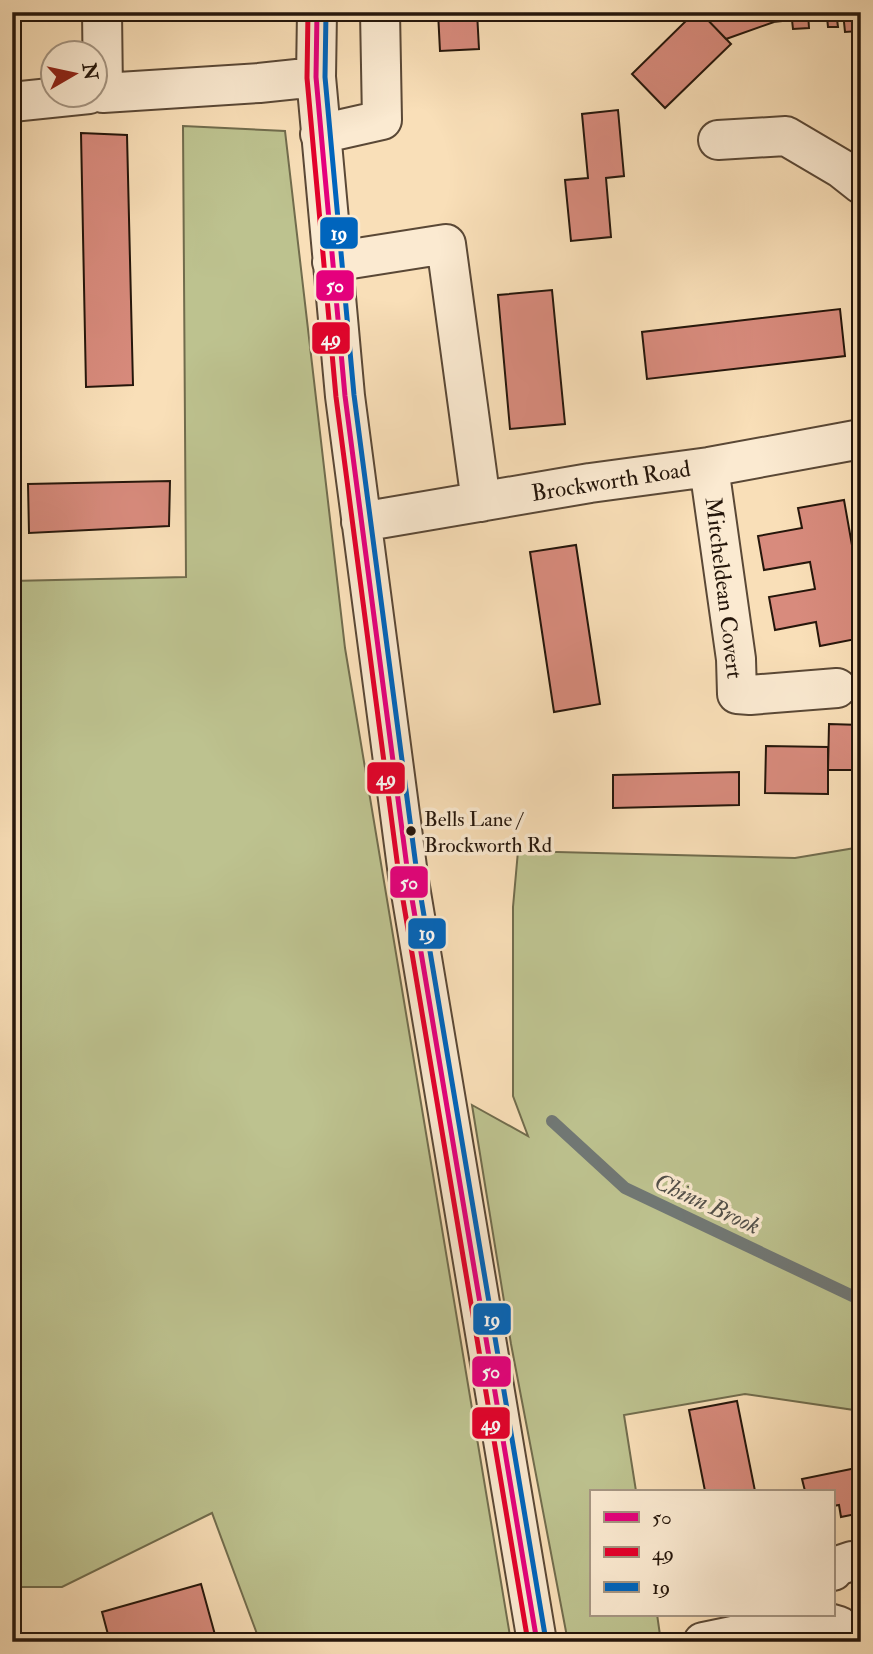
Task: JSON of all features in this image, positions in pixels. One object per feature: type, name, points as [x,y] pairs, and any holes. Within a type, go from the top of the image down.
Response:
[{"type":"street","points":[[100,38],[102,12]]},
{"type":"street","points":[[317,12],[316,77],[320,134],[360,522],[408,876],[537,1642]]},
{"type":"street","points":[[320,134],[382,120],[380,12]]},
{"type":"street","points":[[108,93],[316,77]]},
{"type":"street","points":[[12,102],[38,99]]},
{"type":"street","points":[[718,140],[786,136],[842,169],[861,184]]},
{"type":"street","points":[[332,262],[446,244],[481,502]]},
{"type":"street","name":"Brockworth Road","points":[[360,522],[709,467],[861,439]]},
{"type":"street","name":"Mitcheldean Covert","points":[[709,467],[736,659],[737,694],[837,688]]},
{"type":"street","points":[[834,1567],[852,1561],[861,1563]]},
{"type":"street","points":[[703,1642],[816,1616],[839,1626],[854,1642]]},
{"type":"green space","points":[[183,126],[285,131],[345,648],[511,1642],[260,1642],[212,1513],[62,1587],[12,1587],[12,581],[186,577]]},
{"type":"green space","points":[[861,847],[861,1411],[745,1394],[624,1415],[636,1490],[590,1490],[590,1616],[657,1616],[661,1642],[568,1642],[511,1344],[472,1105],[528,1136],[513,1096],[513,907],[518,851],[795,858]]},
{"type":"building","points":[[438,12],[477,12],[479,49],[440,51]]},
{"type":"building","points":[[695,12],[700,12],[731,44],[665,108],[632,74]]},
{"type":"building","points":[[773,12],[774,22],[726,39],[702,14]]},
{"type":"building","points":[[773,12],[808,12],[809,28],[793,29],[792,20],[774,22]]},
{"type":"building","points":[[808,12],[843,12],[843,18],[837,19],[838,27],[828,27],[827,17],[808,19]]},
{"type":"building","points":[[843,12],[861,12],[861,40],[859,31],[845,32]]},
{"type":"building","points":[[618,110],[624,176],[606,178],[611,237],[571,241],[565,180],[588,178],[582,114]]},
{"type":"building","points":[[81,133],[127,135],[133,385],[86,387]]},
{"type":"building","points":[[552,290],[565,424],[510,429],[498,295]]},
{"type":"building","points":[[840,309],[845,356],[647,379],[642,332]]},
{"type":"building","points":[[170,481],[169,526],[29,533],[28,484]]},
{"type":"building","points":[[844,500],[861,596],[861,638],[820,646],[816,622],[775,630],[769,597],[815,589],[810,562],[764,570],[758,536],[802,528],[798,508]]},
{"type":"building","points":[[576,545],[600,704],[554,712],[530,552]]},
{"type":"building","points":[[829,724],[861,725],[861,770],[828,770]]},
{"type":"building","points":[[766,746],[828,747],[828,794],[765,793]]},
{"type":"building","points":[[739,772],[739,805],[613,808],[613,775]]},
{"type":"building","points":[[737,1401],[755,1490],[705,1490],[689,1410]]},
{"type":"building","points":[[861,1467],[861,1513],[841,1517],[839,1505],[834,1506],[834,1490],[805,1490],[802,1479]]},
{"type":"building","points":[[201,1584],[217,1642],[110,1642],[102,1612]]},
{"type":"waterway","name":"Chinn Brook","points":[[552,1121],[625,1188],[861,1300]]},
{"type":"transit line","name":"49","points":[[308,12],[307,78],[336,397],[399,876],[528,1642]]},
{"type":"transit line","name":"50","points":[[317,12],[316,77],[345,396],[408,875],[537,1642]]},
{"type":"transit line","name":"19","points":[[326,12],[325,77],[354,395],[417,874],[546,1641]]},
{"type":"place","name":"Bells Lane / Brockworth Rd","points":[[411,831]]}]
